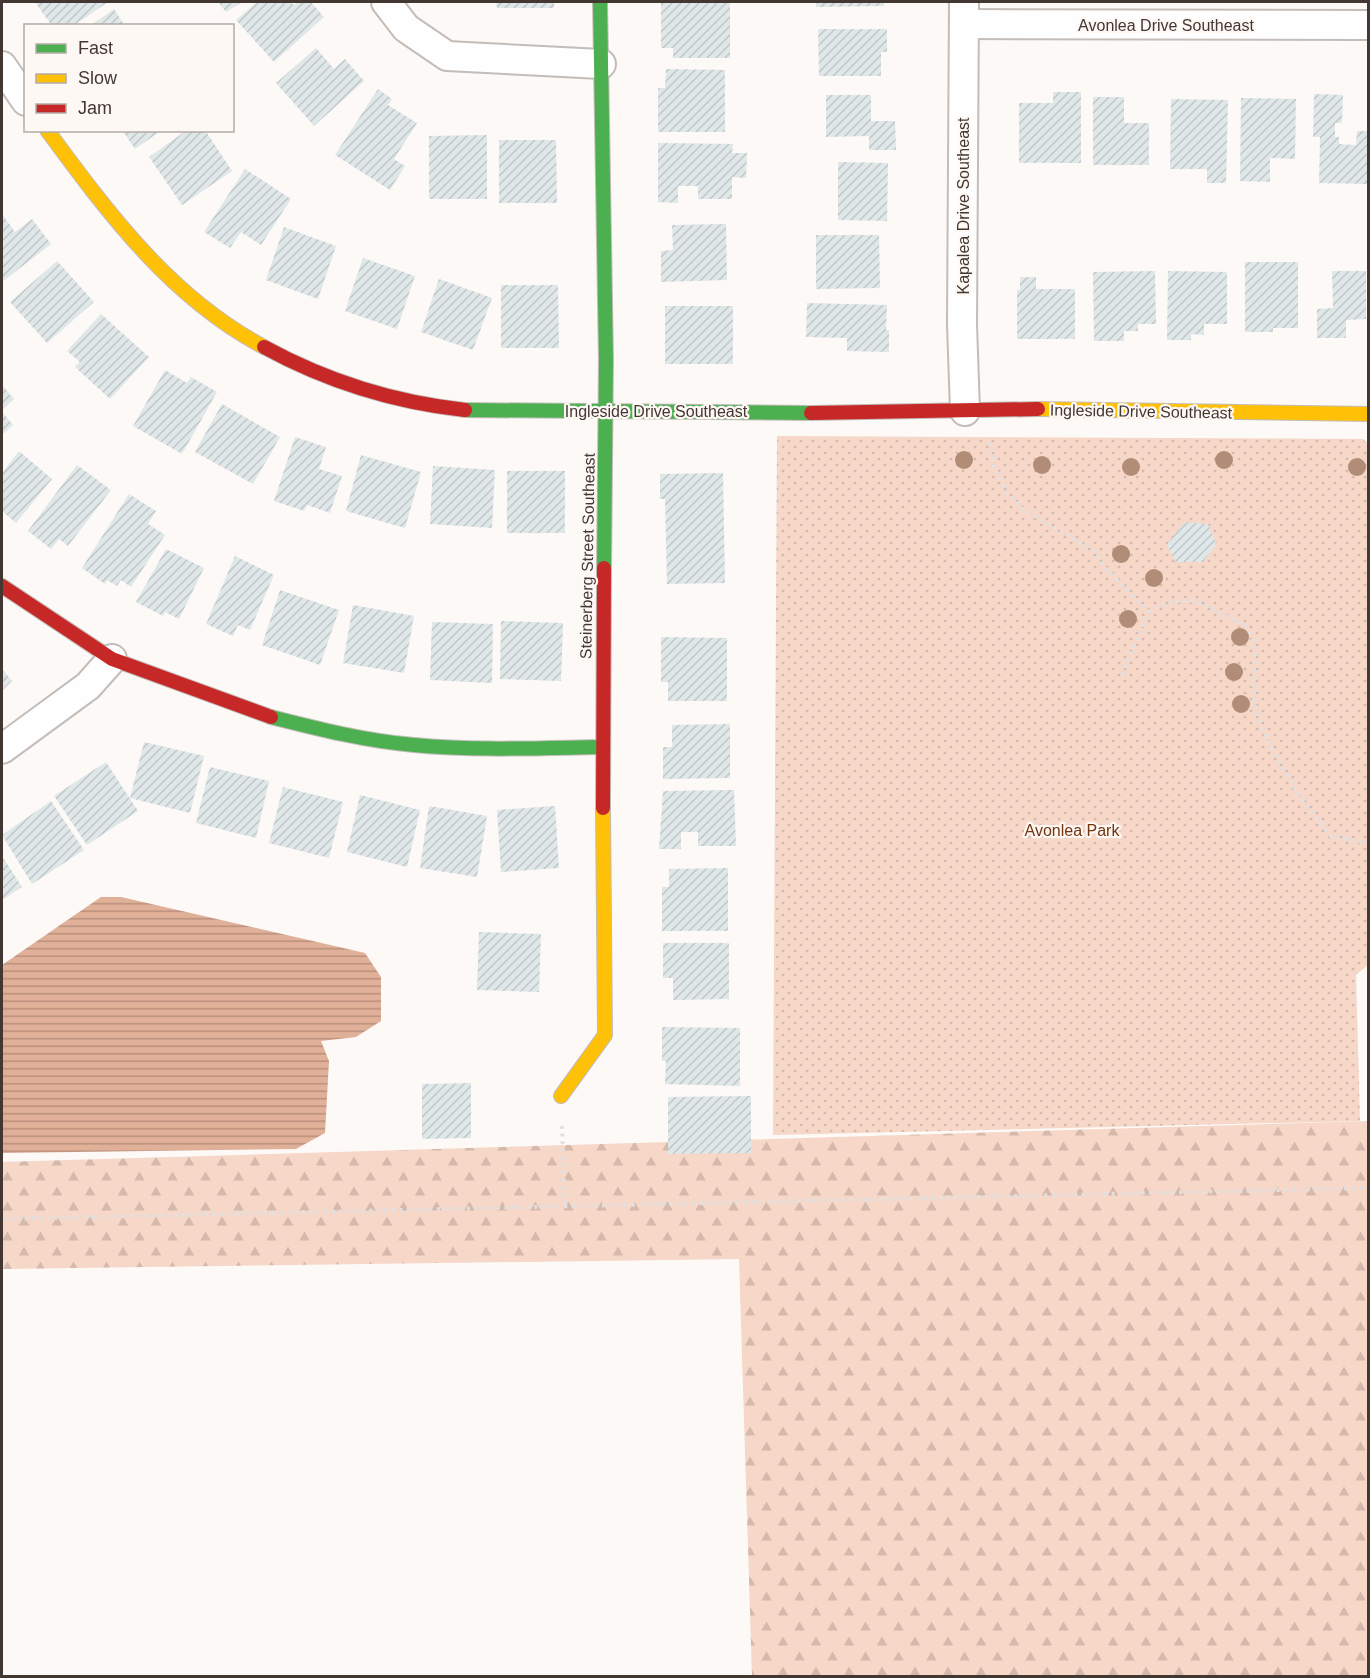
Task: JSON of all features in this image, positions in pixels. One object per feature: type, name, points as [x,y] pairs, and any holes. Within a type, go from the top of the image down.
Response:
[{"type":"street","points":[[386,2],[406,28],[447,56],[495,61],[601,64]]},
{"type":"street","name":"Steinerberg Street Southeast","points":[[561,1096],[605,1035],[602,747],[606,409],[600,2]]},
{"type":"street","name":"Avonlea Drive Southeast","points":[[964,13],[1368,26]]},
{"type":"street","name":"Kapalea Drive Southeast","points":[[964,13],[962,324],[965,411]]},
{"type":"street","points":[[2,66],[24,98]]},
{"type":"street","name":"Ingleside Drive Southeast","points":[[48,132],[102,207],[187,297],[249,340],[347,386],[416,403],[451,409],[893,414],[965,411],[1368,414]]},
{"type":"street","points":[[2,586],[112,658],[257,714],[340,734],[426,746],[602,747]]},
{"type":"street","points":[[2,749],[88,686],[112,658]]},
{"type":"path","points":[[990,442],[994,467],[1007,493],[1023,509],[1094,551],[1106,568],[1149,611]]},
{"type":"path","points":[[1122,675],[1149,611],[1172,600],[1196,600],[1247,626],[1253,639],[1254,701],[1263,727],[1280,760],[1302,798],[1331,836],[1368,843]]},
{"type":"path","points":[[561,1096],[565,1206]]},
{"type":"path","points":[[2,1218],[1368,1188]]},
{"type":"green space","name":"Avonlea Park","points":[[777,436],[1363,439],[1368,444],[1368,965],[1356,975],[1360,1121],[773,1135]]},
{"type":"green space","points":[[1368,1121],[1368,1676],[752,1676],[739,1259],[2,1269],[2,1162]]},
{"type":"shaded area","points":[[101,897],[121,897],[365,953],[381,977],[381,1021],[356,1037],[321,1041],[329,1061],[325,1133],[296,1149],[2,1153],[2,965]]},
{"type":"building","points":[[35,2],[108,2],[76,24],[51,24]]},
{"type":"building","points":[[218,2],[242,2],[226,12]]},
{"type":"building","points":[[257,2],[290,2],[294,5],[298,2],[311,2],[324,17],[274,62],[236,20]]},
{"type":"building","points":[[496,2],[554,2],[554,8],[497,8]]},
{"type":"building","points":[[661,2],[730,2],[730,58],[673,58],[673,48],[661,48]]},
{"type":"building","points":[[816,2],[884,2],[884,6],[816,7]]},
{"type":"building","points":[[114,9],[124,24],[93,24]]},
{"type":"building","points":[[818,29],[887,29],[887,52],[881,52],[881,76],[819,76]]},
{"type":"building","points":[[316,48],[334,69],[345,59],[364,81],[314,126],[276,83]]},
{"type":"building","points":[[666,69],[725,70],[725,132],[658,132],[658,88],[665,88]]},
{"type":"building","points":[[378,89],[392,99],[388,105],[417,123],[394,159],[405,166],[390,190],[335,155]]},
{"type":"building","points":[[1053,92],[1081,92],[1081,163],[1019,163],[1019,103],[1053,103]]},
{"type":"building","points":[[1314,94],[1343,95],[1342,123],[1335,123],[1335,137],[1339,137],[1339,144],[1356,145],[1357,131],[1368,131],[1368,184],[1319,183],[1320,137],[1313,137]]},
{"type":"building","points":[[826,95],[871,95],[871,121],[895,121],[896,150],[869,150],[869,136],[826,137]]},
{"type":"building","points":[[1093,97],[1124,97],[1124,123],[1149,123],[1149,165],[1093,165]]},
{"type":"building","points":[[1241,98],[1296,99],[1295,159],[1270,158],[1270,182],[1240,181]]},
{"type":"building","points":[[1171,99],[1228,100],[1226,183],[1207,183],[1207,169],[1170,169]]},
{"type":"building","points":[[123,132],[159,132],[135,149]]},
{"type":"building","points":[[184,132],[206,132],[232,171],[182,205],[149,157]]},
{"type":"building","points":[[487,135],[487,199],[429,199],[429,136]]},
{"type":"building","points":[[499,140],[556,140],[557,203],[499,203]]},
{"type":"building","points":[[658,143],[733,144],[732,153],[747,153],[746,178],[732,177],[732,199],[698,199],[698,186],[678,186],[678,203],[658,202]]},
{"type":"building","points":[[838,162],[888,163],[887,221],[838,220]]},
{"type":"building","points":[[245,169],[291,199],[261,245],[241,232],[230,248],[204,232]]},
{"type":"building","points":[[2,214],[15,232],[32,219],[51,244],[2,282]]},
{"type":"building","points":[[726,224],[727,280],[661,282],[661,251],[673,250],[672,225]]},
{"type":"building","points":[[284,227],[336,246],[318,299],[266,280]]},
{"type":"building","points":[[816,235],[879,235],[880,288],[816,289]]},
{"type":"building","points":[[363,258],[415,276],[397,329],[345,311]]},
{"type":"building","points":[[57,261],[94,302],[47,343],[10,302]]},
{"type":"building","points":[[1245,262],[1298,262],[1298,328],[1273,328],[1273,332],[1245,332]]},
{"type":"building","points":[[1155,271],[1156,324],[1138,324],[1138,331],[1124,331],[1124,341],[1094,341],[1093,272]]},
{"type":"building","points":[[1168,271],[1227,272],[1227,324],[1204,324],[1204,335],[1191,334],[1191,340],[1167,340]]},
{"type":"building","points":[[1332,271],[1366,271],[1366,319],[1346,320],[1346,338],[1317,338],[1317,309],[1333,308]]},
{"type":"building","points":[[1020,277],[1036,277],[1036,289],[1075,289],[1075,339],[1017,339],[1017,290],[1020,290]]},
{"type":"building","points":[[439,279],[492,298],[473,350],[421,332]]},
{"type":"building","points":[[501,285],[558,285],[559,348],[501,348]]},
{"type":"building","points":[[807,303],[887,305],[886,330],[889,330],[889,352],[847,351],[847,338],[806,337]]},
{"type":"building","points":[[665,306],[733,306],[733,364],[665,364]]},
{"type":"building","points":[[101,314],[149,357],[110,399],[75,367],[80,362],[67,351]]},
{"type":"building","points":[[165,370],[187,383],[191,377],[217,392],[182,454],[133,426]]},
{"type":"building","points":[[2,385],[14,399],[2,410]]},
{"type":"building","points":[[222,404],[280,437],[253,484],[195,452]]},
{"type":"building","points":[[2,412],[13,425],[2,435]]},
{"type":"building","points":[[295,437],[326,447],[319,469],[342,476],[330,513],[307,505],[304,511],[274,501]]},
{"type":"building","points":[[19,451],[52,479],[16,523],[2,511],[2,473]]},
{"type":"building","points":[[361,455],[421,472],[405,528],[346,511]]},
{"type":"building","points":[[77,465],[111,490],[68,546],[59,539],[51,549],[28,531]]},
{"type":"building","points":[[433,466],[495,470],[492,528],[430,524]]},
{"type":"building","points":[[507,471],[565,471],[565,533],[507,533]]},
{"type":"building","points":[[723,473],[725,583],[667,584],[665,499],[660,499],[660,474]]},
{"type":"building","points":[[129,494],[156,511],[148,524],[165,535],[131,587],[121,580],[117,586],[107,580],[105,584],[82,568]]},
{"type":"building","points":[[1185,522],[1208,524],[1216,544],[1203,562],[1175,562],[1167,544]]},
{"type":"building","points":[[166,549],[204,568],[179,619],[165,612],[163,616],[136,602]]},
{"type":"building","points":[[235,556],[274,575],[250,630],[238,625],[233,636],[206,624]]},
{"type":"building","points":[[280,590],[339,610],[320,665],[262,645]]},
{"type":"building","points":[[353,605],[414,616],[404,673],[343,663]]},
{"type":"building","points":[[501,621],[563,623],[561,681],[500,679]]},
{"type":"building","points":[[432,622],[493,624],[492,683],[430,680]]},
{"type":"building","points":[[661,637],[727,638],[727,701],[668,701],[668,682],[661,682]]},
{"type":"building","points":[[2,669],[12,681],[2,691]]},
{"type":"building","points":[[730,724],[730,778],[663,779],[663,747],[672,747],[672,725]]},
{"type":"building","points":[[144,742],[204,756],[190,813],[130,798]]},
{"type":"building","points":[[106,762],[138,811],[87,845],[54,796]]},
{"type":"building","points":[[210,767],[269,781],[256,838],[196,823]]},
{"type":"building","points":[[283,787],[343,802],[329,858],[269,843]]},
{"type":"building","points":[[734,790],[736,846],[698,846],[698,832],[681,832],[681,849],[659,849],[663,791]]},
{"type":"building","points":[[360,795],[420,810],[407,867],[347,852]]},
{"type":"building","points":[[51,801],[84,850],[32,884],[2,835]]},
{"type":"building","points":[[429,806],[487,816],[477,877],[420,868]]},
{"type":"building","points":[[555,806],[559,868],[501,872],[497,810]]},
{"type":"building","points":[[2,856],[22,887],[2,900]]},
{"type":"building","points":[[728,868],[728,931],[662,931],[662,887],[669,887],[669,869]]},
{"type":"building","points":[[479,932],[541,934],[539,992],[477,990]]},
{"type":"building","points":[[663,943],[729,943],[729,999],[673,1000],[673,978],[663,978]]},
{"type":"building","points":[[662,1027],[740,1028],[740,1086],[665,1084],[666,1061],[662,1061]]},
{"type":"building","points":[[471,1083],[471,1138],[422,1139],[422,1084]]},
{"type":"building","points":[[751,1096],[751,1153],[668,1154],[668,1097]]},
{"type":"traffic: fast","points":[[600,2],[606,360],[604,568]]},
{"type":"traffic: fast","points":[[465,410],[811,413]]},
{"type":"traffic: fast","points":[[271,717],[360,738],[414,745],[485,749],[602,747]]},
{"type":"traffic: slow","points":[[49,132],[118,222],[171,279],[230,327],[264,347]]},
{"type":"traffic: slow","points":[[1038,409],[1368,414]]},
{"type":"traffic: slow","points":[[561,1096],[605,1035],[603,808]]},
{"type":"traffic: jam","points":[[264,347],[312,370],[361,389],[412,402],[465,410]]},
{"type":"traffic: jam","points":[[811,413],[1038,409]]},
{"type":"traffic: jam","points":[[603,808],[604,568]]},
{"type":"traffic: jam","points":[[2,586],[112,659],[271,717]]}]
